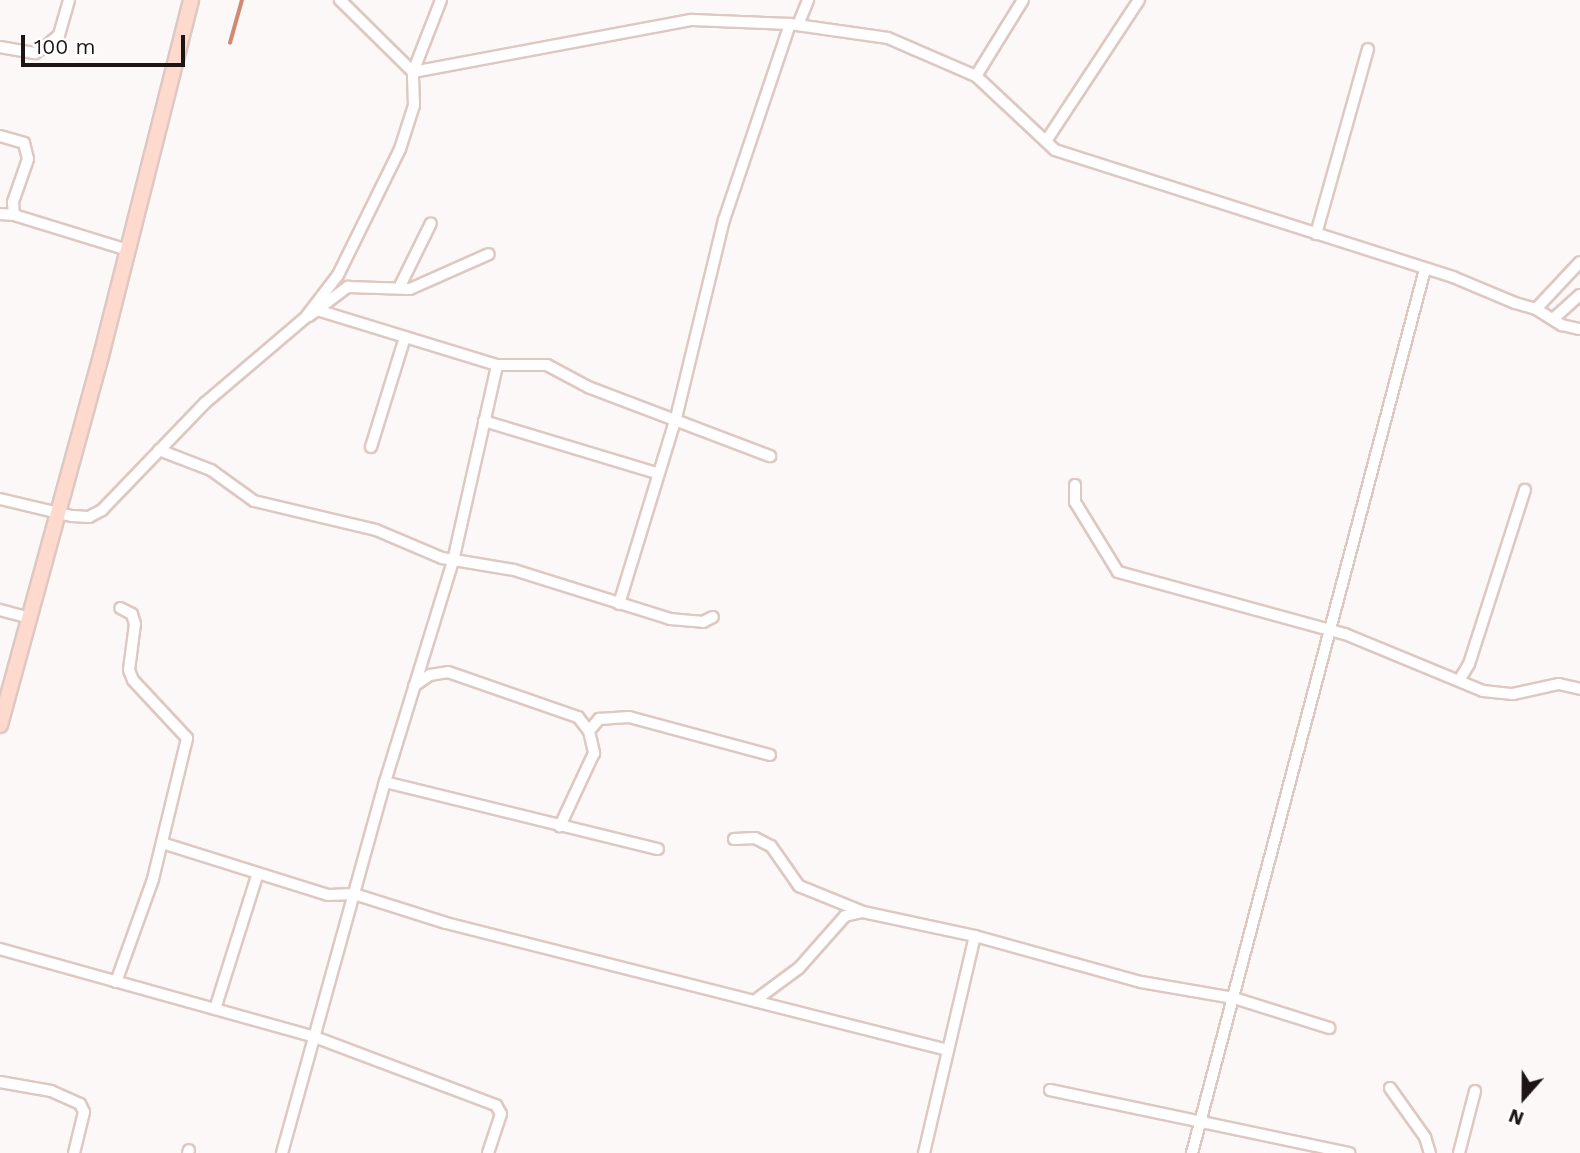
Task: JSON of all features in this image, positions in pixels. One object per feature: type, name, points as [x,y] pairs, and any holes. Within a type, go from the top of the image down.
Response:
[{"type":"main road","points":[[1,718],[128,250],[191,0]]},
{"type":"street","points":[[0,47],[35,53],[46,46],[65,25],[69,0]]},
{"type":"street","points":[[340,0],[413,72]]},
{"type":"street","points":[[305,318],[338,275],[400,149],[414,105],[413,72],[441,0]]},
{"type":"street","points":[[619,604],[656,473],[676,418],[724,219],[794,25],[808,0]]},
{"type":"street","points":[[976,76],[1023,0]]},
{"type":"street","points":[[1046,141],[1139,0]]},
{"type":"street","points":[[413,72],[692,20],[794,25],[888,38],[976,76],[1055,150],[1425,269],[1536,309],[1580,329]]},
{"type":"street","points":[[1316,234],[1368,49]]},
{"type":"street","points":[[0,136],[24,143],[28,159],[13,202],[14,215]]},
{"type":"street","points":[[0,214],[14,215],[128,250]]},
{"type":"street","points":[[399,288],[431,223]]},
{"type":"street","points":[[0,499],[58,513],[89,517],[102,510],[205,402],[305,318],[348,287],[399,288],[424,285],[489,254]]},
{"type":"street","points":[[1536,309],[1580,262]]},
{"type":"street","points":[[1192,1153],[1425,269]]},
{"type":"street","points":[[1553,319],[1580,295]]},
{"type":"street","points":[[317,310],[497,365],[547,366],[588,387],[676,418],[770,456]]},
{"type":"street","points":[[371,447],[405,337]]},
{"type":"street","points":[[282,1153],[312,1036],[355,894],[385,782],[453,561],[497,365]]},
{"type":"street","points":[[484,421],[656,473]]},
{"type":"street","points":[[159,450],[211,470],[254,501],[396,536],[453,561],[514,570],[670,619],[703,622],[713,617]]},
{"type":"street","points":[[1075,485],[1075,502],[1118,572],[1330,630],[1497,694],[1559,684],[1580,689]]},
{"type":"street","points":[[1460,679],[1469,664],[1525,490]]},
{"type":"street","points":[[117,982],[162,843],[187,738],[133,680],[129,670],[135,624],[132,614],[120,608]]},
{"type":"street","points":[[0,610],[27,617]]},
{"type":"street","points":[[413,687],[430,675],[448,672],[555,706],[578,717],[589,731],[593,753],[560,826]]},
{"type":"street","points":[[589,731],[600,719],[629,717],[770,755]]},
{"type":"street","points":[[385,782],[658,849]]},
{"type":"street","points":[[734,839],[755,838],[771,846],[799,886],[863,912],[975,936],[1141,982],[1234,998],[1329,1028]]},
{"type":"street","points":[[162,843],[257,876],[328,895],[355,894],[446,923],[757,999],[824,1021],[948,1050]]},
{"type":"street","points":[[215,1009],[257,876]]},
{"type":"street","points":[[757,999],[799,968],[845,916],[863,912]]},
{"type":"street","points":[[924,1153],[975,936]]},
{"type":"street","points":[[0,948],[312,1036],[496,1105],[500,1114],[488,1153]]},
{"type":"street","points":[[0,1082],[51,1091],[80,1104],[84,1112],[74,1153]]},
{"type":"street","points":[[1390,1088],[1424,1137],[1430,1153]]},
{"type":"street","points":[[1050,1090],[1202,1119],[1349,1153]]},
{"type":"street","points":[[1459,1153],[1475,1091]]},
{"type":"waterway","points":[[230,43],[242,0]]}]
